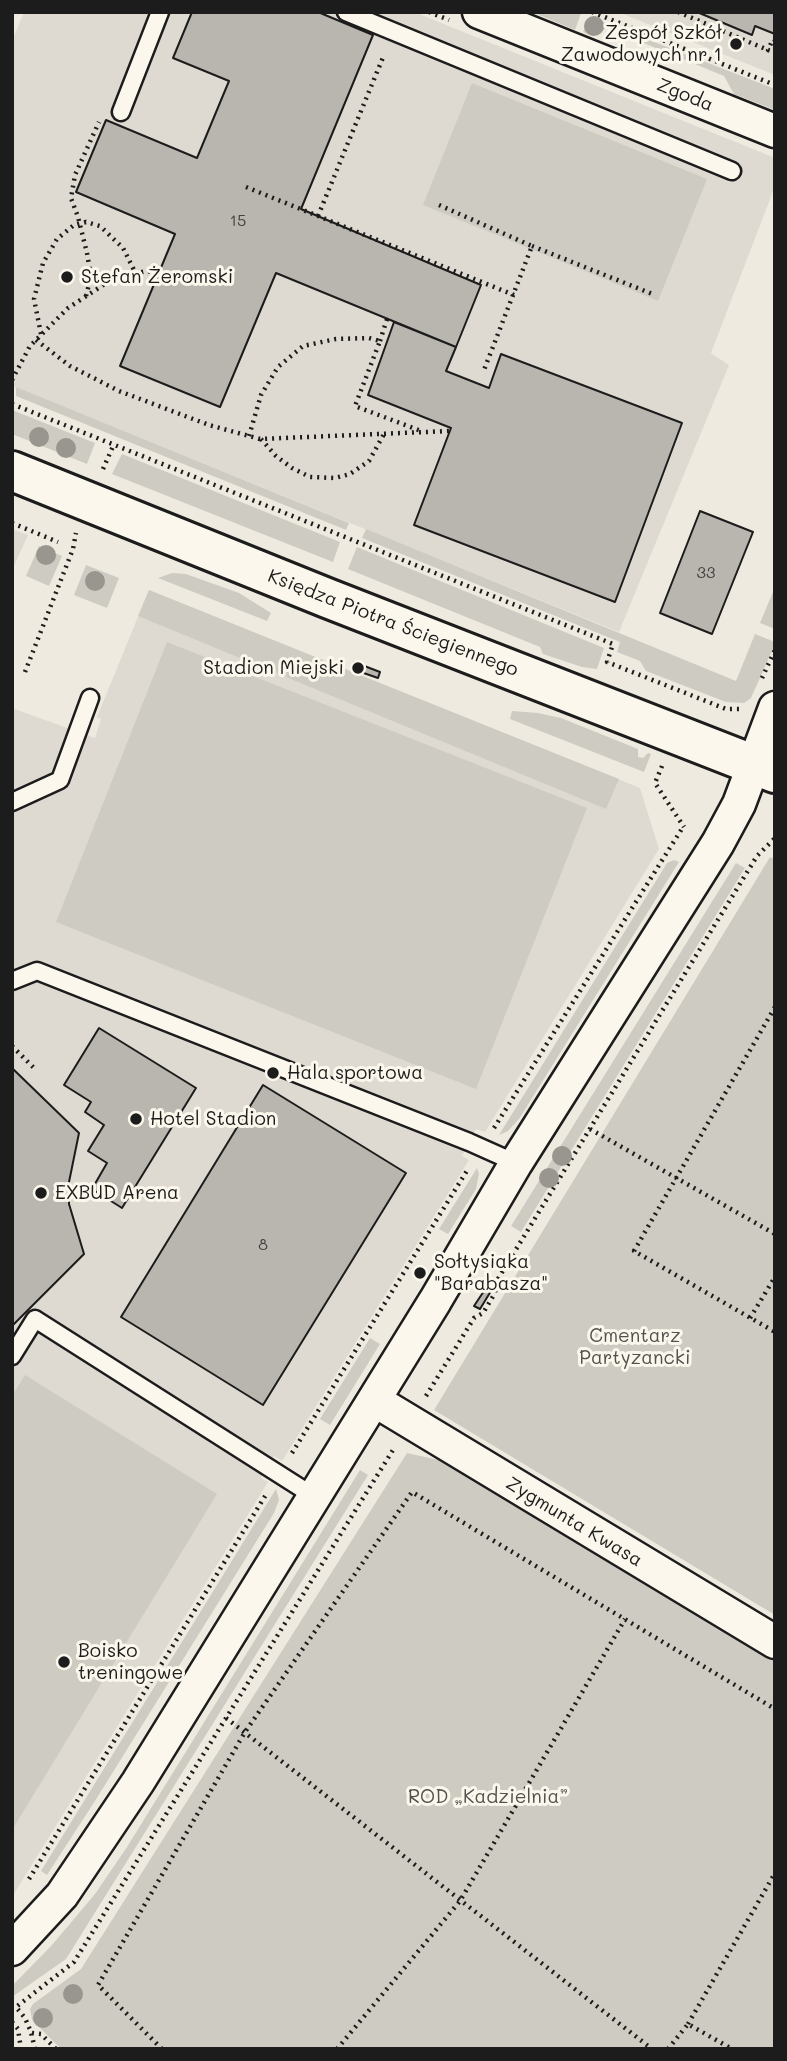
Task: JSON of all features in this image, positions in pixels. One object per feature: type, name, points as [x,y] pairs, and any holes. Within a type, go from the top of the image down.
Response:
[{"type":"street","name":"Zgoda","points":[[479,12],[775,131]]},
{"type":"street","name":"Księdza Piotra Ściegiennego","points":[[12,471],[339,603],[765,769]]},
{"type":"street","points":[[12,1949],[62,1895],[138,1782],[315,1497],[516,1163],[718,843],[739,804],[765,769],[761,699]]},
{"type":"street","name":"Zygmunta Kwasa","points":[[373,1400],[775,1642]]},
{"type":"lane","points":[[121,112],[160,12]]},
{"type":"lane","points":[[346,12],[732,171]]},
{"type":"lane","points":[[12,802],[60,780],[90,698]]},
{"type":"lane","points":[[12,981],[37,971],[516,1163]]},
{"type":"lane","points":[[12,1356],[35,1319],[315,1497]]},
{"type":"path","points":[[592,12],[775,85]]},
{"type":"path","points":[[678,12],[775,52]]},
{"type":"path","points":[[768,50],[772,39],[775,40]]},
{"type":"path","points":[[318,216],[388,45]]},
{"type":"path","points":[[86,296],[91,277],[80,223],[71,198],[75,175],[100,121],[121,112]]},
{"type":"path","points":[[246,187],[513,295]]},
{"type":"path","points":[[439,205],[655,295]]},
{"type":"path","points":[[41,334],[34,299],[43,263],[57,239],[74,225],[86,222],[100,226],[123,248],[136,274]]},
{"type":"path","points":[[484,370],[532,246]]},
{"type":"path","points":[[12,380],[30,346],[68,308],[114,278],[147,271],[159,273]]},
{"type":"path","points":[[387,319],[355,406],[425,432]]},
{"type":"path","points":[[249,436],[261,395],[278,367],[303,346],[336,339],[369,338],[380,341]]},
{"type":"path","points":[[36,340],[71,366],[119,391],[209,425],[260,439],[449,431]]},
{"type":"path","points":[[12,404],[613,645],[607,662],[726,709],[740,709],[761,699],[775,650]]},
{"type":"path","points":[[260,439],[292,468],[310,477],[335,478],[349,474],[369,461],[384,434]]},
{"type":"path","points":[[102,470],[114,444]]},
{"type":"path","points":[[12,523],[58,542]]},
{"type":"path","points":[[25,672],[73,549],[76,532]]},
{"type":"path","points":[[490,1134],[683,827],[655,783],[662,765]]},
{"type":"path","points":[[423,1402],[474,1318],[483,1313],[495,1293],[496,1282],[757,856],[775,838]]},
{"type":"path","points":[[775,1007],[634,1251],[775,1332]]},
{"type":"path","points":[[12,1046],[34,1069]]},
{"type":"path","points":[[590,1129],[775,1234]]},
{"type":"path","points":[[27,1883],[472,1163]]},
{"type":"path","points":[[750,1318],[775,1277]]},
{"type":"path","points":[[35,2049],[25,2018],[16,2007],[74,1962],[399,1440]]},
{"type":"path","points":[[162,2049],[98,1985],[245,1732],[412,1492],[775,1709]]},
{"type":"path","points":[[337,2049],[460,1901],[625,1619]]},
{"type":"path","points":[[226,1718],[652,2049]]},
{"type":"path","points":[[668,2049],[688,2024],[775,1873]]},
{"type":"path","points":[[12,2022],[18,2029],[21,2049]]},
{"type":"path","points":[[688,2024],[732,2049]]},
{"type":"path","points":[[31,2032],[41,2034],[56,2049]]},
{"type":"shaded area","points":[[24,12],[414,12],[775,158],[775,186],[711,353],[729,365],[619,632],[12,386],[12,41]]},
{"type":"shaded area","name":"Zespół Szkół Zawodowych nr 1","points":[[618,12],[775,12],[775,75]]},
{"type":"shaded area","points":[[12,529],[28,535],[12,570]]},
{"type":"shaded area","points":[[149,590],[640,788],[659,849],[485,1132],[476,1129],[462,1156],[469,1160],[282,1461],[274,1456],[261,1478],[268,1482],[12,1897],[12,708],[95,738],[101,719],[97,717]]},
{"type":"green space","points":[[532,12],[580,12],[581,13],[575,30]]},
{"type":"green space","points":[[590,17],[775,89],[775,110],[734,94],[724,76],[607,28],[592,36],[583,32]]},
{"type":"green space","points":[[472,83],[707,179],[658,301],[423,205]]},
{"type":"green space","points":[[16,387],[349,523],[346,530],[16,396]]},
{"type":"green space","points":[[12,410],[95,443],[87,464],[12,434]]},
{"type":"green space","points":[[122,454],[340,542],[333,562],[112,474]]},
{"type":"green space","points":[[366,529],[736,681],[755,634],[775,644],[751,698],[744,703],[726,702],[646,671],[640,661],[617,652],[620,642],[362,538]]},
{"type":"green space","points":[[39,546],[62,556],[49,586],[26,576]]},
{"type":"green space","points":[[357,547],[604,648],[597,669],[543,654],[540,647],[348,569]]},
{"type":"green space","points":[[86,565],[119,578],[107,608],[74,595]]},
{"type":"green space","points":[[172,573],[186,574],[239,593],[271,613],[267,621],[158,578]]},
{"type":"green space","points":[[775,587],[775,629],[760,623]]},
{"type":"green space","points":[[149,590],[619,779],[606,809],[138,616]]},
{"type":"green space","points":[[167,642],[587,808],[476,1089],[56,922]]},
{"type":"green space","points":[[512,711],[561,718],[638,749],[638,757],[651,754],[644,772],[510,719]]},
{"type":"green space","name":"Cmentarz Partyzancki","points":[[770,857],[775,859],[775,1615],[434,1410]]},
{"type":"green space","points":[[674,860],[679,862],[519,1119],[508,1131],[499,1135],[667,863]]},
{"type":"green space","points":[[736,863],[745,868],[521,1232],[511,1226]]},
{"type":"green space","points":[[477,1168],[479,1174],[476,1189],[448,1234],[439,1229]]},
{"type":"green space","points":[[370,1338],[380,1344],[330,1425],[320,1419]]},
{"type":"green space","name":"Boisko treningowe","points":[[25,1375],[217,1494],[12,1830],[12,1396]]},
{"type":"green space","name":"ROD „Kadzielnia”","points":[[407,1453],[443,1461],[775,1663],[775,2049],[61,2049],[32,2020],[30,2009],[33,2004],[81,1969]]},
{"type":"green space","points":[[360,1470],[368,1475],[66,1959],[12,1997],[12,1986],[52,1945],[95,1894],[127,1847]]},
{"type":"green space","points":[[276,1489],[279,1500],[274,1513],[47,1875],[41,1871]]},
{"type":"building","points":[[192,12],[318,12],[373,35],[301,209],[481,285],[456,347],[276,273],[220,407],[120,366],[175,234],[76,192],[106,120],[197,158],[229,81],[173,58]]},
{"type":"building","points":[[697,12],[775,12],[775,34],[755,26],[752,35]]},
{"type":"building","points":[[394,322],[456,347],[446,371],[489,388],[501,354],[682,423],[615,602],[414,525],[451,428],[368,395]]},
{"type":"building","points":[[700,511],[753,532],[712,634],[660,613]]},
{"type":"building","points":[[354,662],[380,672],[378,678],[352,669]]},
{"type":"building","name":"Hotel Stadion","points":[[99,1028],[196,1088],[122,1208],[92,1189],[107,1163],[88,1151],[104,1125],[85,1112],[91,1102],[64,1085]]},
{"type":"building","name":"EXBUD Arena","points":[[12,1068],[79,1133],[69,1182],[69,1204],[84,1254],[12,1326]]},
{"type":"building","points":[[263,1085],[406,1173],[263,1405],[121,1317]]},
{"type":"building","points":[[486,1288],[491,1291],[480,1309],[474,1306]]},
{"type":"place","name":"Zespół Szkół Zawodowych nr 1","points":[[736,44]]},
{"type":"place","name":"Stefan Żeromski","points":[[67,277]]},
{"type":"place","name":"Stadion Miejski","points":[[358,668]]},
{"type":"place","name":"Hala sportowa","points":[[273,1073]]},
{"type":"place","name":"Hotel Stadion","points":[[136,1119]]},
{"type":"place","name":"EXBUD Arena","points":[[41,1193]]},
{"type":"place","name":"Sołtysiaka \"Barabasza\"","points":[[420,1273]]},
{"type":"place","name":"Boisko treningowe","points":[[64,1662]]}]
